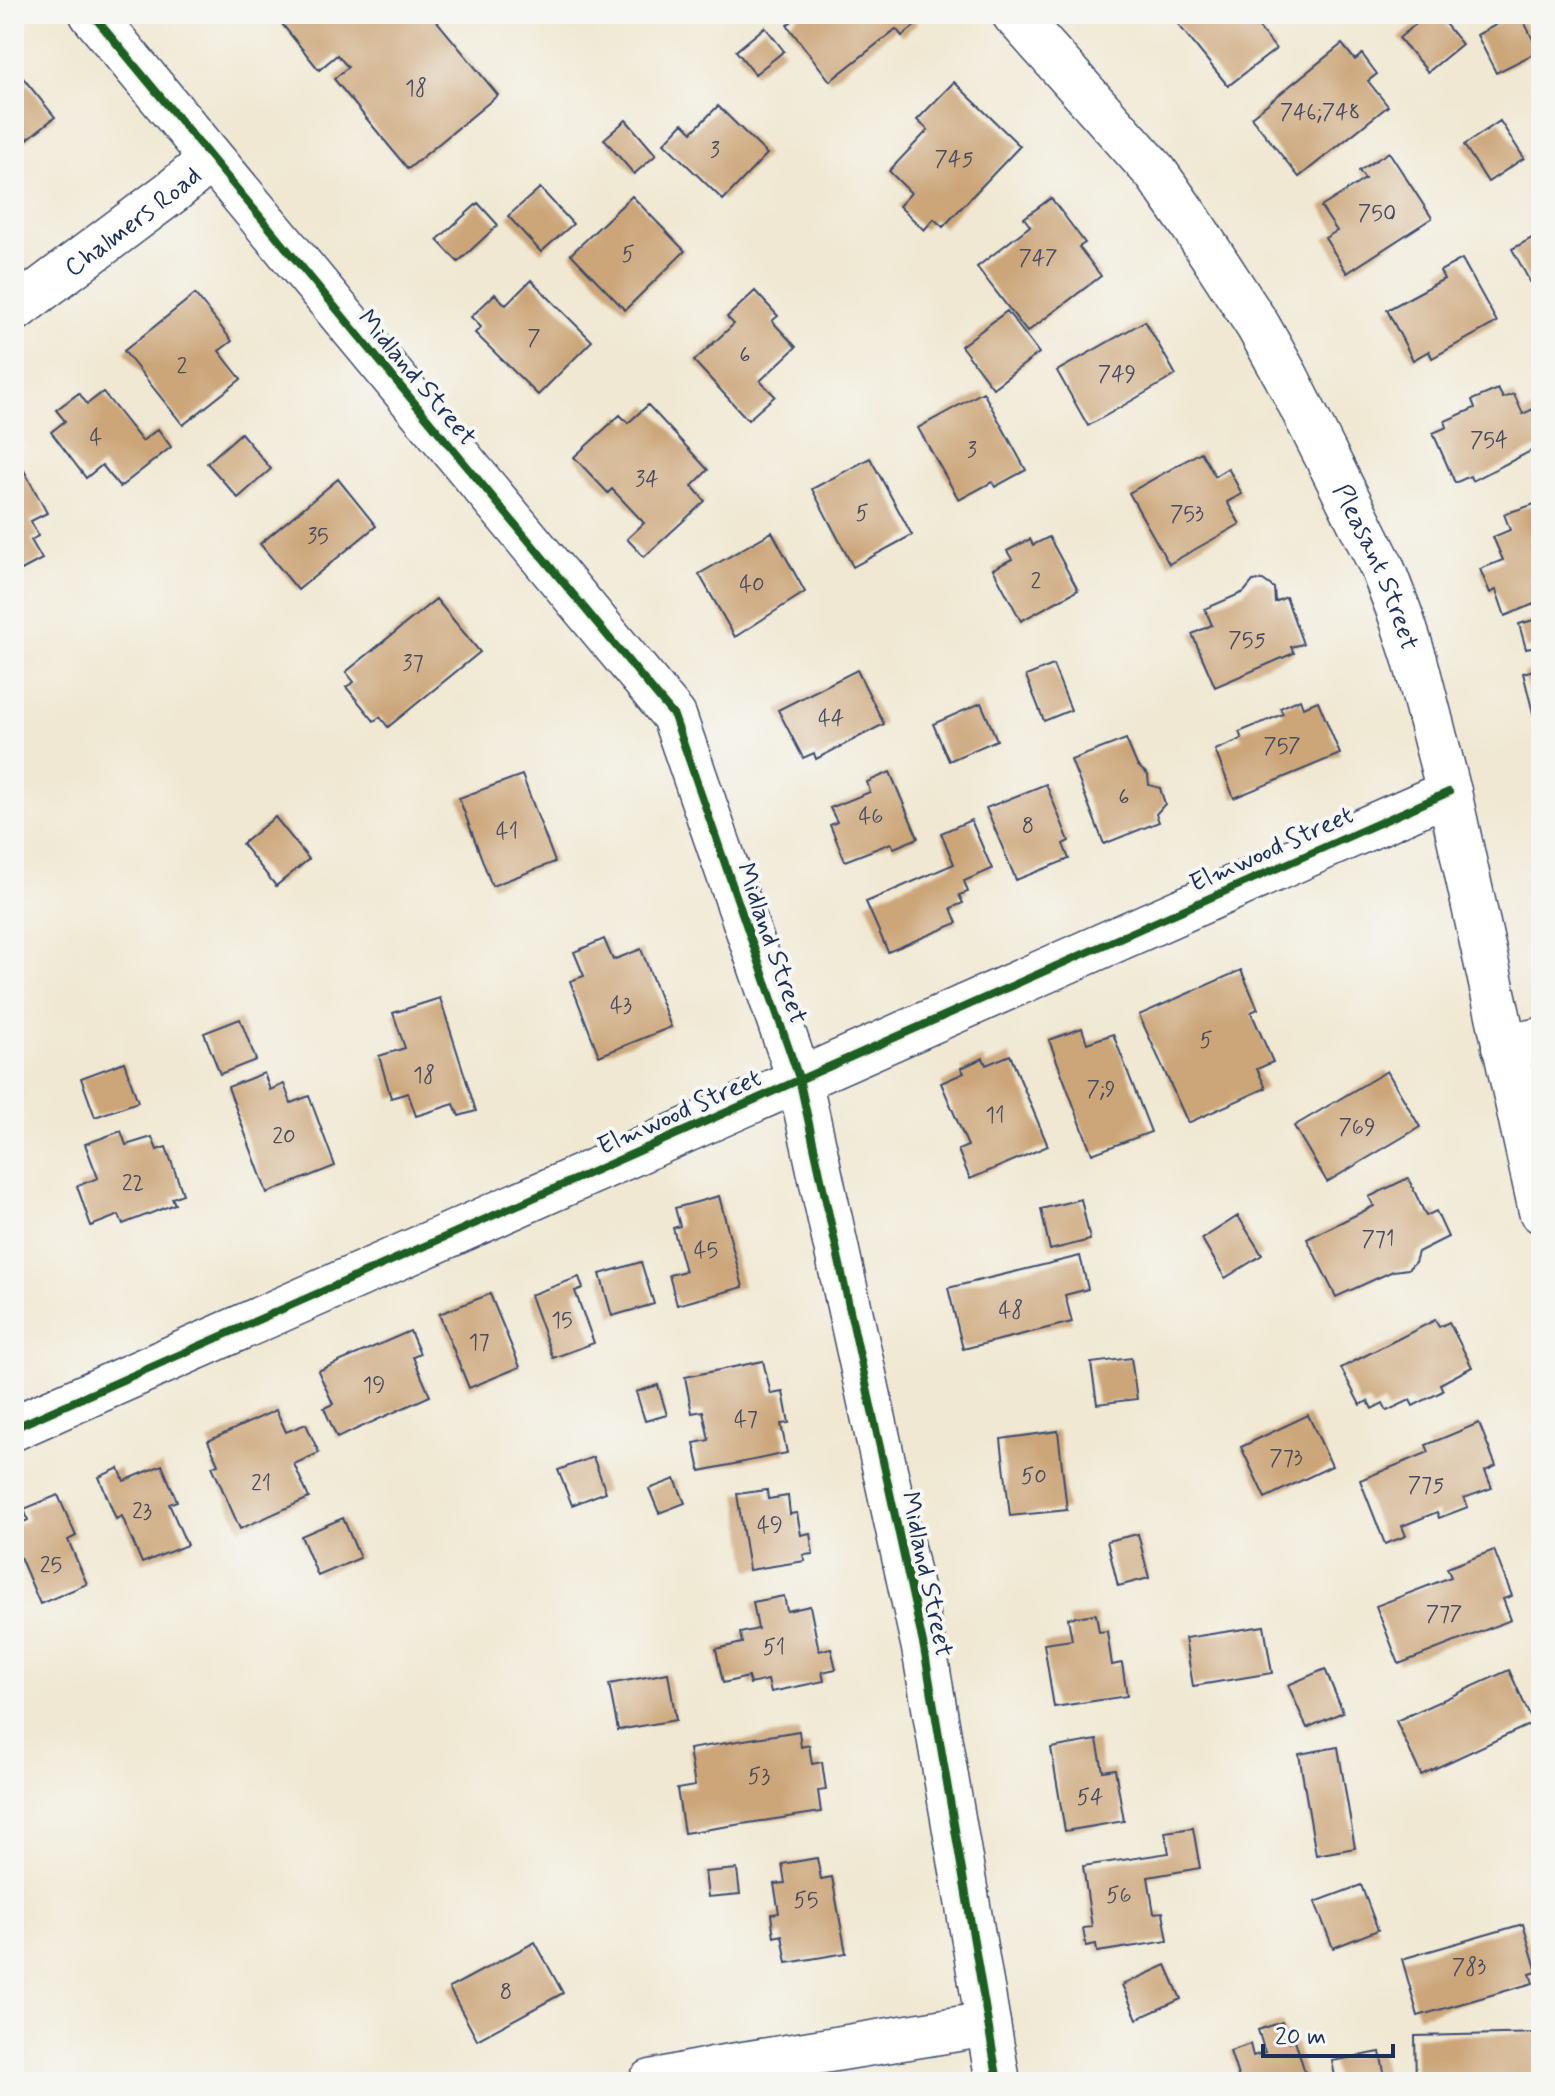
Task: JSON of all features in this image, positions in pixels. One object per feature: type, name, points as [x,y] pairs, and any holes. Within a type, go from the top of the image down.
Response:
[{"type":"street","name":"Midland Street","points":[[92,14],[674,716],[799,1078],[924,1648],[998,2082]]},
{"type":"street","name":"Pleasant Street","points":[[1014,14],[1156,173],[1258,326],[1312,426],[1386,579],[1415,660],[1449,792],[1523,1044],[1541,1211]]},
{"type":"street","name":"Chalmers Road","points":[[14,310],[211,159]]},
{"type":"street","name":"Elmwood Street","points":[[14,1428],[1449,792]]},
{"type":"street","points":[[651,2082],[988,2024]]},
{"type":"building","points":[[274,14],[431,14],[498,95],[408,169],[334,79],[348,67],[337,55],[319,70]]},
{"type":"building","points":[[801,14],[910,14],[917,24],[902,36],[896,29],[830,81],[787,25]]},
{"type":"building","points":[[1188,14],[1248,14],[1276,49],[1228,86],[1177,23]]},
{"type":"building","points":[[1428,14],[1437,14],[1462,44],[1428,72],[1399,38]]},
{"type":"building","points":[[1520,14],[1539,51],[1496,73],[1477,35]]},
{"type":"building","points":[[765,27],[784,51],[755,74],[736,51]]},
{"type":"building","points":[[1342,44],[1355,60],[1362,54],[1377,74],[1368,81],[1388,106],[1299,177],[1251,117]]},
{"type":"building","points":[[14,67],[55,117],[14,150]]},
{"type":"building","points":[[954,82],[1020,146],[943,227],[934,219],[924,230],[899,206],[911,193],[889,171],[928,130],[917,120]]},
{"type":"building","points":[[718,106],[767,154],[723,200],[664,143],[683,123],[692,132]]},
{"type":"building","points":[[626,120],[656,155],[634,174],[604,139]]},
{"type":"building","points":[[1500,121],[1524,158],[1488,182],[1464,145]]},
{"type":"building","points":[[1389,152],[1432,218],[1347,273],[1325,238],[1337,231],[1321,207],[1365,179],[1359,171]]},
{"type":"building","points":[[540,188],[573,224],[541,252],[508,216]]},
{"type":"building","points":[[632,196],[685,251],[625,310],[571,254]]},
{"type":"building","points":[[1051,198],[1085,243],[1079,247],[1101,276],[1027,332],[977,267],[1030,226],[1024,218]]},
{"type":"building","points":[[478,203],[498,225],[458,262],[437,240]]},
{"type":"building","points":[[1541,233],[1541,285],[1534,289],[1512,249]]},
{"type":"building","points":[[1462,259],[1497,322],[1432,358],[1429,351],[1413,360],[1387,310],[1444,279],[1440,271]]},
{"type":"building","points":[[531,280],[592,341],[538,395],[475,333],[481,327],[471,317],[495,294],[506,305]]},
{"type":"building","points":[[755,291],[778,316],[772,321],[796,347],[760,381],[775,396],[748,420],[694,361],[734,324],[727,317]]},
{"type":"building","points":[[195,294],[232,341],[219,351],[241,379],[183,425],[124,351]]},
{"type":"building","points":[[1007,311],[1039,353],[993,388],[961,346]]},
{"type":"building","points":[[1145,321],[1176,375],[1088,426],[1057,371]]},
{"type":"building","points":[[1498,389],[1503,398],[1514,394],[1523,414],[1533,409],[1541,428],[1541,446],[1472,481],[1470,476],[1455,483],[1433,433],[1447,427],[1445,421],[1475,408],[1472,400]]},
{"type":"building","points":[[103,392],[142,441],[158,429],[171,447],[120,487],[102,465],[86,478],[51,432],[65,421],[56,410],[79,393],[87,404]]},
{"type":"building","points":[[983,392],[1026,470],[995,487],[992,482],[959,500],[918,428]]},
{"type":"building","points":[[648,405],[708,470],[692,486],[705,501],[644,557],[627,539],[644,523],[612,489],[608,493],[574,457],[620,415],[628,423]]},
{"type":"building","points":[[241,433],[271,469],[238,498],[207,463]]},
{"type":"building","points":[[14,452],[47,513],[31,521],[38,536],[31,540],[42,559],[14,574]]},
{"type":"building","points":[[1201,452],[1215,476],[1228,468],[1242,494],[1227,502],[1240,524],[1169,564],[1129,493]]},
{"type":"building","points":[[870,458],[912,535],[853,567],[812,489]]},
{"type":"building","points":[[338,479],[376,526],[298,590],[260,544]]},
{"type":"building","points":[[1541,502],[1541,601],[1505,616],[1496,590],[1490,593],[1480,569],[1503,560],[1493,537],[1510,530],[1504,514]]},
{"type":"building","points":[[772,532],[805,592],[735,637],[699,574]]},
{"type":"building","points":[[1049,537],[1078,590],[1021,621],[993,569],[1012,559],[1007,551],[1030,539],[1033,545]]},
{"type":"building","points":[[1263,580],[1274,588],[1275,602],[1286,597],[1303,644],[1291,647],[1294,653],[1215,687],[1192,634],[1212,625],[1205,609],[1244,592],[1253,581]]},
{"type":"building","points":[[436,599],[480,652],[388,727],[380,717],[374,721],[346,687],[354,682],[346,672]]},
{"type":"building","points":[[1541,618],[1541,646],[1526,649],[1519,624]]},
{"type":"building","points":[[1053,665],[1071,710],[1044,721],[1026,676]]},
{"type":"building","points":[[1541,668],[1541,741],[1540,741],[1523,673]]},
{"type":"building","points":[[857,670],[884,724],[816,759],[814,753],[803,758],[778,710]]},
{"type":"building","points":[[1300,699],[1303,707],[1318,701],[1340,754],[1234,798],[1215,750],[1242,739],[1239,732],[1283,714],[1280,708]]},
{"type":"building","points":[[981,703],[997,740],[949,761],[933,724]]},
{"type":"building","points":[[1126,739],[1137,765],[1148,775],[1149,785],[1160,788],[1165,804],[1156,814],[1159,822],[1104,844],[1071,760]]},
{"type":"building","points":[[890,772],[918,838],[894,848],[891,843],[845,861],[830,825],[837,822],[830,808],[870,792],[867,782]]},
{"type":"building","points":[[522,775],[555,862],[492,886],[459,798]]},
{"type":"building","points":[[1046,784],[1069,841],[1063,844],[1069,859],[1016,880],[986,808]]},
{"type":"building","points":[[275,817],[309,859],[276,886],[242,844]]},
{"type":"building","points":[[971,820],[992,869],[964,881],[968,892],[959,895],[963,903],[951,908],[957,923],[888,952],[866,902],[954,864],[941,833]]},
{"type":"building","points":[[604,939],[613,960],[641,949],[671,1027],[599,1056],[570,981],[584,976],[574,952]]},
{"type":"building","points":[[1241,970],[1258,1009],[1251,1012],[1273,1062],[1257,1069],[1266,1088],[1188,1123],[1139,1015]]},
{"type":"building","points":[[440,998],[476,1111],[459,1116],[454,1104],[416,1116],[408,1093],[391,1098],[379,1056],[405,1048],[393,1013]]},
{"type":"building","points":[[240,1019],[256,1060],[220,1074],[204,1033]]},
{"type":"building","points":[[1082,1028],[1087,1043],[1113,1034],[1151,1132],[1092,1154],[1049,1040]]},
{"type":"building","points":[[1010,1055],[1048,1146],[970,1179],[958,1150],[968,1146],[941,1083],[964,1073],[961,1068],[983,1058],[986,1065]]},
{"type":"building","points":[[124,1062],[138,1102],[95,1117],[81,1078]]},
{"type":"building","points":[[1387,1071],[1420,1127],[1327,1182],[1294,1126]]},
{"type":"building","points":[[264,1073],[270,1090],[284,1084],[291,1103],[309,1096],[335,1166],[267,1193],[228,1087]]},
{"type":"building","points":[[121,1131],[126,1145],[152,1137],[157,1150],[166,1147],[183,1194],[172,1198],[175,1204],[123,1224],[119,1215],[91,1226],[77,1186],[98,1178],[85,1144]]},
{"type":"building","points":[[1408,1178],[1426,1216],[1436,1211],[1448,1237],[1418,1252],[1415,1262],[1408,1269],[1393,1271],[1336,1297],[1307,1239],[1374,1206],[1369,1197]]},
{"type":"building","points":[[719,1196],[743,1287],[677,1305],[669,1275],[685,1271],[673,1228],[680,1226],[675,1208]]},
{"type":"building","points":[[1081,1199],[1090,1240],[1050,1250],[1041,1209]]},
{"type":"building","points":[[1238,1216],[1262,1255],[1225,1278],[1202,1239]]},
{"type":"building","points":[[1080,1256],[1088,1289],[1065,1295],[1072,1322],[963,1349],[948,1288]]},
{"type":"building","points":[[641,1262],[654,1304],[612,1316],[600,1274]]},
{"type":"building","points":[[579,1277],[583,1288],[575,1291],[594,1343],[553,1358],[530,1295]]},
{"type":"building","points":[[490,1294],[520,1367],[469,1388],[439,1314]]},
{"type":"building","points":[[1435,1320],[1439,1327],[1449,1322],[1472,1367],[1440,1384],[1443,1391],[1413,1406],[1410,1400],[1387,1411],[1383,1403],[1372,1409],[1368,1401],[1360,1405],[1341,1368]]},
{"type":"building","points":[[410,1331],[420,1354],[413,1357],[430,1396],[337,1438],[324,1408],[333,1404],[318,1371]]},
{"type":"building","points":[[1131,1358],[1137,1399],[1097,1404],[1091,1363]]},
{"type":"building","points":[[763,1361],[771,1394],[783,1392],[789,1423],[781,1424],[787,1453],[700,1471],[694,1443],[709,1440],[703,1411],[692,1413],[685,1377]]},
{"type":"building","points":[[658,1385],[667,1415],[645,1421],[636,1392]]},
{"type":"building","points":[[276,1410],[286,1432],[306,1424],[319,1453],[294,1464],[309,1498],[240,1529],[212,1466],[218,1464],[208,1441]]},
{"type":"building","points":[[1308,1415],[1332,1466],[1265,1498],[1241,1447]]},
{"type":"building","points":[[1479,1423],[1496,1466],[1485,1471],[1492,1488],[1464,1498],[1468,1507],[1439,1518],[1437,1512],[1402,1526],[1406,1536],[1385,1544],[1360,1480],[1429,1452],[1426,1445]]},
{"type":"building","points":[[1058,1431],[1067,1510],[1010,1516],[1001,1439]]},
{"type":"building","points":[[593,1457],[606,1492],[572,1505],[558,1470]]},
{"type":"building","points":[[162,1465],[177,1501],[169,1504],[187,1545],[142,1563],[122,1516],[116,1519],[99,1477],[119,1468],[124,1481]]},
{"type":"building","points":[[675,1479],[685,1503],[659,1513],[649,1489]]},
{"type":"building","points":[[767,1490],[768,1499],[788,1496],[790,1514],[797,1513],[801,1535],[810,1533],[813,1554],[803,1555],[805,1561],[749,1570],[737,1494]]},
{"type":"building","points":[[58,1495],[76,1536],[68,1540],[87,1584],[40,1604],[14,1543],[14,1526],[28,1520],[24,1509]]},
{"type":"building","points":[[343,1518],[360,1558],[318,1576],[301,1536]]},
{"type":"building","points":[[1138,1534],[1149,1578],[1118,1586],[1107,1541]]},
{"type":"building","points":[[1494,1550],[1512,1596],[1503,1599],[1511,1620],[1399,1664],[1376,1606],[1451,1577],[1447,1568]]},
{"type":"building","points":[[784,1596],[787,1611],[810,1606],[819,1651],[831,1648],[836,1669],[822,1672],[824,1681],[771,1692],[768,1680],[750,1684],[748,1677],[723,1683],[716,1649],[742,1643],[740,1633],[758,1629],[753,1602]]},
{"type":"building","points":[[1096,1614],[1099,1632],[1107,1631],[1112,1665],[1122,1663],[1127,1696],[1054,1707],[1044,1644],[1072,1640],[1068,1618]]},
{"type":"building","points":[[1264,1626],[1272,1673],[1193,1686],[1185,1638]]},
{"type":"building","points":[[1325,1669],[1343,1712],[1307,1728],[1288,1685]]},
{"type":"building","points":[[1509,1670],[1533,1723],[1421,1775],[1396,1721]]},
{"type":"building","points":[[668,1673],[676,1720],[618,1730],[609,1684]]},
{"type":"building","points":[[799,1731],[801,1747],[809,1745],[812,1764],[822,1762],[826,1790],[818,1791],[821,1812],[684,1833],[677,1789],[695,1786],[689,1749]]},
{"type":"building","points":[[1097,1740],[1103,1771],[1115,1769],[1124,1821],[1065,1831],[1051,1748]]},
{"type":"building","points":[[1338,1747],[1355,1848],[1316,1855],[1299,1754]]},
{"type":"building","points":[[1193,1828],[1200,1868],[1148,1877],[1154,1913],[1163,1912],[1168,1941],[1097,1952],[1096,1944],[1086,1946],[1083,1928],[1092,1927],[1083,1866],[1169,1853],[1165,1832]]},
{"type":"building","points":[[817,1858],[821,1879],[832,1877],[846,1953],[787,1963],[782,1935],[774,1937],[771,1914],[779,1913],[774,1884],[785,1883],[782,1864]]},
{"type":"building","points":[[737,1869],[740,1894],[708,1897],[705,1872]]},
{"type":"building","points":[[1361,1885],[1378,1930],[1333,1948],[1315,1902]]},
{"type":"building","points":[[1523,1924],[1537,1972],[1530,1974],[1533,1983],[1418,2016],[1402,1959]]},
{"type":"building","points":[[535,1942],[563,1993],[477,2040],[449,1988]]},
{"type":"building","points":[[1166,1965],[1181,1999],[1137,2019],[1122,1985]]},
{"type":"building","points":[[1282,2022],[1289,2042],[1295,2040],[1308,2082],[1240,2082],[1230,2051],[1250,2044],[1253,2056],[1265,2052],[1258,2030]]},
{"type":"building","points":[[1541,2033],[1538,2082],[1416,2082],[1415,2036]]},
{"type":"building","points":[[1380,2052],[1386,2082],[1336,2082],[1332,2061]]},
{"type":"cycle path","points":[[92,14],[674,716],[799,1078],[924,1648],[998,2082]]},
{"type":"cycle path","points":[[14,1428],[1449,792]]}]
